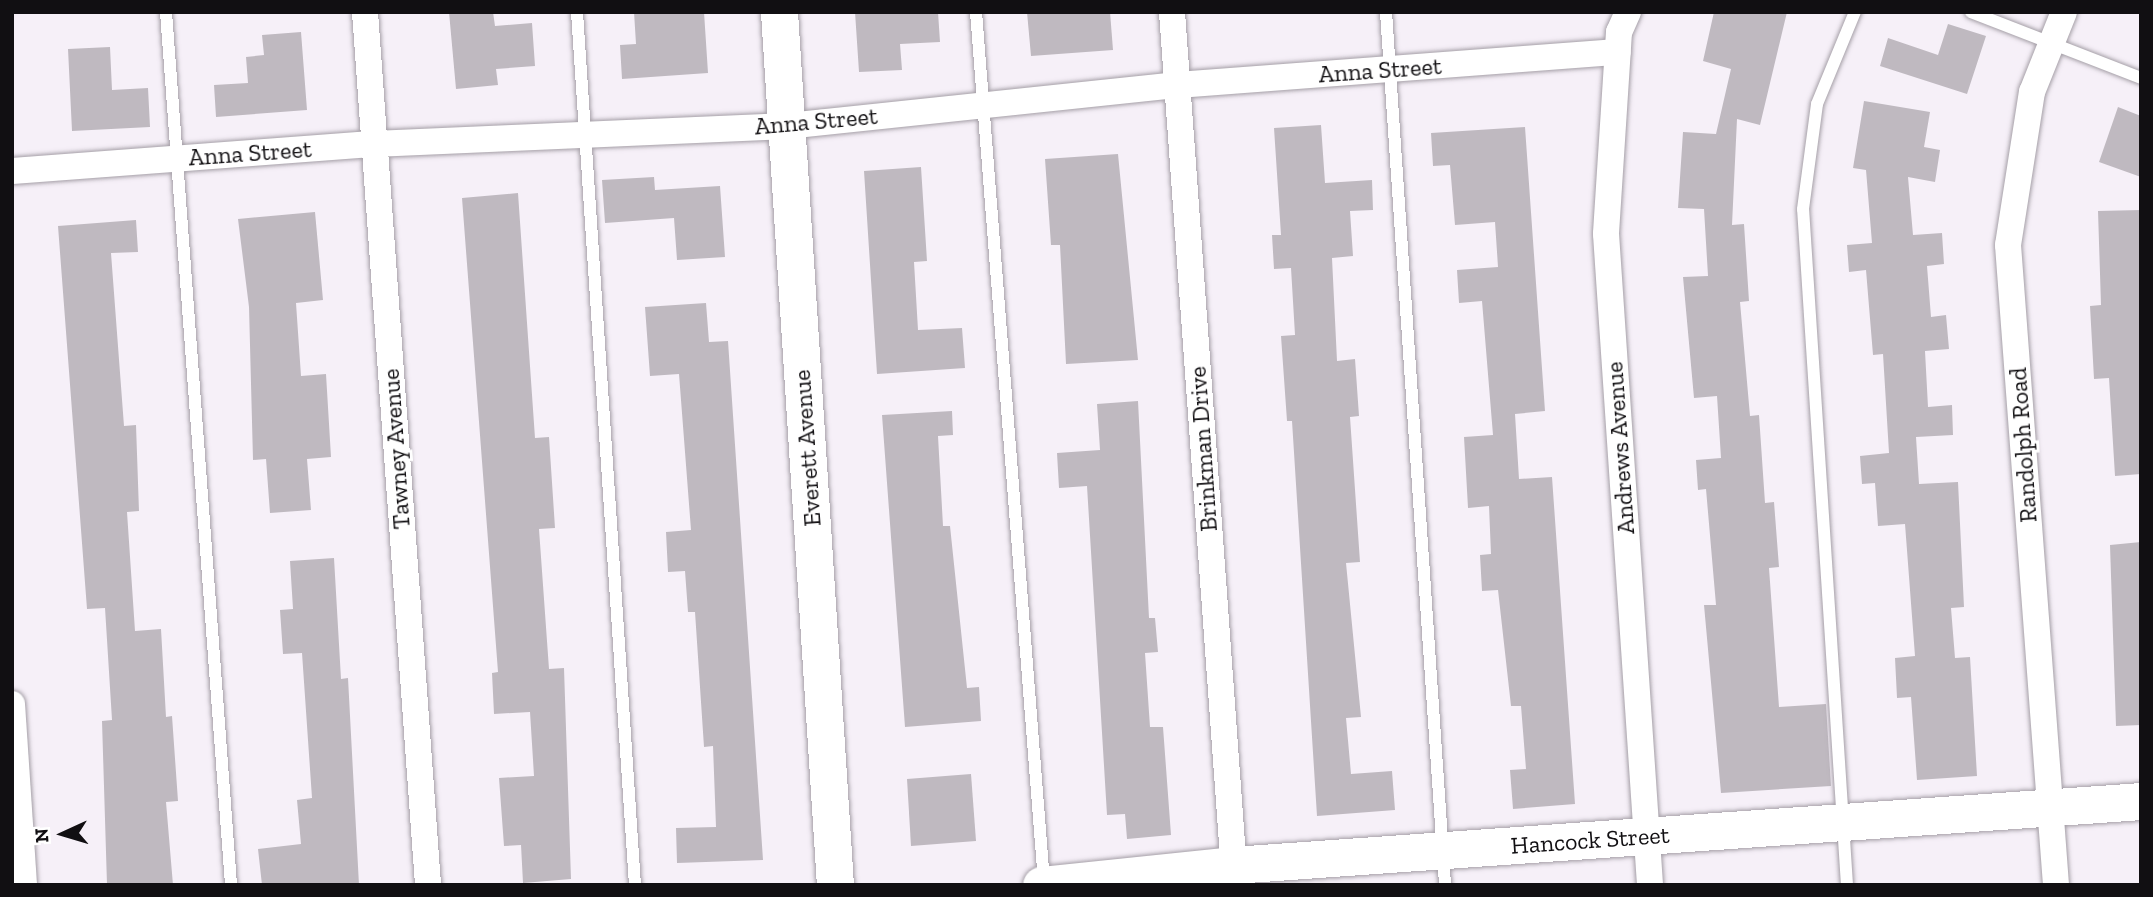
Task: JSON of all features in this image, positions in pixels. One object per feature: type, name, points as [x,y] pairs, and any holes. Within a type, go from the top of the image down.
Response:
[{"type":"street","name":"Tawney Avenue","points":[[365,12],[428,885]]},
{"type":"street","name":"Everett Avenue","points":[[779,12],[835,885]]},
{"type":"street","name":"Brinkman Drive","points":[[1172,12],[1234,875]]},
{"type":"street","name":"Andrews Avenue","points":[[1628,12],[1618,52],[1606,234],[1650,885]]},
{"type":"street","name":"Randolph Road","points":[[2056,885],[2008,245],[2032,92],[2064,12]]},
{"type":"street","name":"Anna Street","points":[[12,171],[374,144],[787,126],[1177,85],[1618,52]]},
{"type":"street","points":[[12,704],[24,885]]},
{"type":"street","name":"Hancock Street","points":[[1043,885],[1444,868],[1647,836],[2141,802]]},
{"type":"lane","points":[[166,12],[231,885]]},
{"type":"lane","points":[[577,12],[635,885]]},
{"type":"lane","points":[[976,12],[1043,885]]},
{"type":"lane","points":[[1386,12],[1444,868]]},
{"type":"lane","points":[[1847,885],[1803,209],[1817,104],[1855,12]]},
{"type":"lane","points":[[1971,12],[2141,78]]},
{"type":"building","points":[[449,12],[493,12],[495,26],[532,23],[535,66],[496,69],[498,85],[456,89]]},
{"type":"building","points":[[634,12],[704,12],[708,73],[622,79],[620,45],[636,44]]},
{"type":"building","points":[[855,12],[938,12],[940,42],[900,44],[902,70],[859,72]]},
{"type":"building","points":[[1027,12],[1110,12],[1113,50],[1031,56]]},
{"type":"building","points":[[1714,12],[1787,12],[1760,125],[1737,119],[1732,225],[1744,224],[1749,301],[1740,302],[1750,416],[1759,415],[1765,503],[1774,502],[1779,567],[1769,568],[1779,707],[1826,704],[1831,786],[1721,793],[1704,605],[1716,605],[1706,489],[1698,490],[1696,460],[1721,458],[1717,396],[1694,398],[1683,277],[1708,276],[1704,209],[1678,208],[1683,132],[1716,134],[1731,69],[1703,61]]},
{"type":"building","points":[[1948,24],[1986,36],[1967,94],[1880,66],[1888,38],[1938,55]]},
{"type":"building","points":[[301,32],[307,110],[216,117],[214,85],[248,83],[246,57],[264,55],[262,35]]},
{"type":"building","points":[[110,47],[112,90],[148,88],[150,127],[72,131],[68,49]]},
{"type":"building","points":[[1864,101],[1930,112],[1924,147],[1940,150],[1935,182],[1908,177],[1913,235],[1942,233],[1944,264],[1927,266],[1931,317],[1946,315],[1949,349],[1925,351],[1928,407],[1952,405],[1953,435],[1916,437],[1919,484],[1958,482],[1964,607],[1951,608],[1955,658],[1970,657],[1977,776],[1917,780],[1911,697],[1897,698],[1895,658],[1915,656],[1905,524],[1878,526],[1875,483],[1862,484],[1860,456],[1889,453],[1883,354],[1873,355],[1866,270],[1849,272],[1847,245],[1872,243],[1866,170],[1853,168]]},
{"type":"building","points":[[2118,107],[2141,116],[2141,177],[2099,162]]},
{"type":"building","points":[[1321,125],[1325,183],[1372,180],[1373,210],[1350,211],[1353,256],[1332,258],[1337,361],[1355,359],[1359,416],[1350,417],[1360,562],[1346,563],[1361,717],[1346,718],[1351,774],[1392,771],[1395,810],[1317,816],[1292,421],[1287,421],[1281,336],[1295,335],[1291,268],[1274,269],[1272,235],[1281,235],[1274,128]]},
{"type":"building","points":[[1525,127],[1545,411],[1515,414],[1519,479],[1552,477],[1575,804],[1513,809],[1510,770],[1526,769],[1521,706],[1511,706],[1498,590],[1482,591],[1480,555],[1491,554],[1489,506],[1468,508],[1464,437],[1493,435],[1482,301],[1459,303],[1457,270],[1498,267],[1495,222],[1455,225],[1450,165],[1433,166],[1431,133]]},
{"type":"building","points":[[1118,154],[1138,360],[1066,364],[1060,245],[1051,245],[1045,159]]},
{"type":"building","points":[[921,167],[927,261],[914,262],[918,330],[962,328],[965,368],[877,374],[864,171]]},
{"type":"building","points":[[654,177],[655,190],[720,186],[725,257],[677,260],[674,218],[605,223],[602,180]]},
{"type":"building","points":[[518,193],[535,438],[549,437],[555,528],[539,529],[549,669],[564,668],[571,879],[523,883],[521,845],[504,846],[499,778],[534,776],[530,712],[494,714],[492,673],[498,672],[462,198]]},
{"type":"building","points":[[2141,210],[2141,474],[2115,476],[2109,378],[2094,379],[2090,306],[2101,305],[2098,211]]},
{"type":"building","points":[[315,212],[323,300],[296,303],[301,376],[326,374],[331,457],[307,459],[311,510],[270,513],[266,459],[253,460],[249,307],[238,219]]},
{"type":"building","points":[[136,220],[138,252],[111,253],[124,426],[136,425],[139,511],[127,512],[135,631],[161,629],[166,717],[172,716],[178,801],[166,802],[173,885],[107,885],[102,721],[112,720],[105,608],[87,609],[58,226]]},
{"type":"building","points":[[706,303],[709,342],[728,341],[763,860],[677,863],[676,828],[716,827],[713,746],[704,747],[695,612],[688,612],[685,571],[668,572],[666,532],[691,530],[679,374],[650,376],[645,307]]},
{"type":"building","points":[[1138,401],[1149,618],[1155,618],[1158,652],[1145,653],[1150,727],[1163,727],[1171,835],[1127,839],[1125,814],[1107,815],[1087,486],[1059,488],[1057,453],[1100,450],[1097,404]]},
{"type":"building","points":[[952,411],[953,435],[938,436],[943,526],[950,526],[967,688],[979,687],[981,721],[905,727],[882,415]]},
{"type":"building","points":[[2141,542],[2141,725],[2116,726],[2110,545]]},
{"type":"building","points":[[334,558],[341,679],[348,678],[359,885],[262,885],[258,849],[301,844],[297,800],[312,798],[302,653],[283,654],[280,610],[293,609],[290,561]]},
{"type":"building","points":[[971,774],[976,841],[911,846],[907,779]]}]
